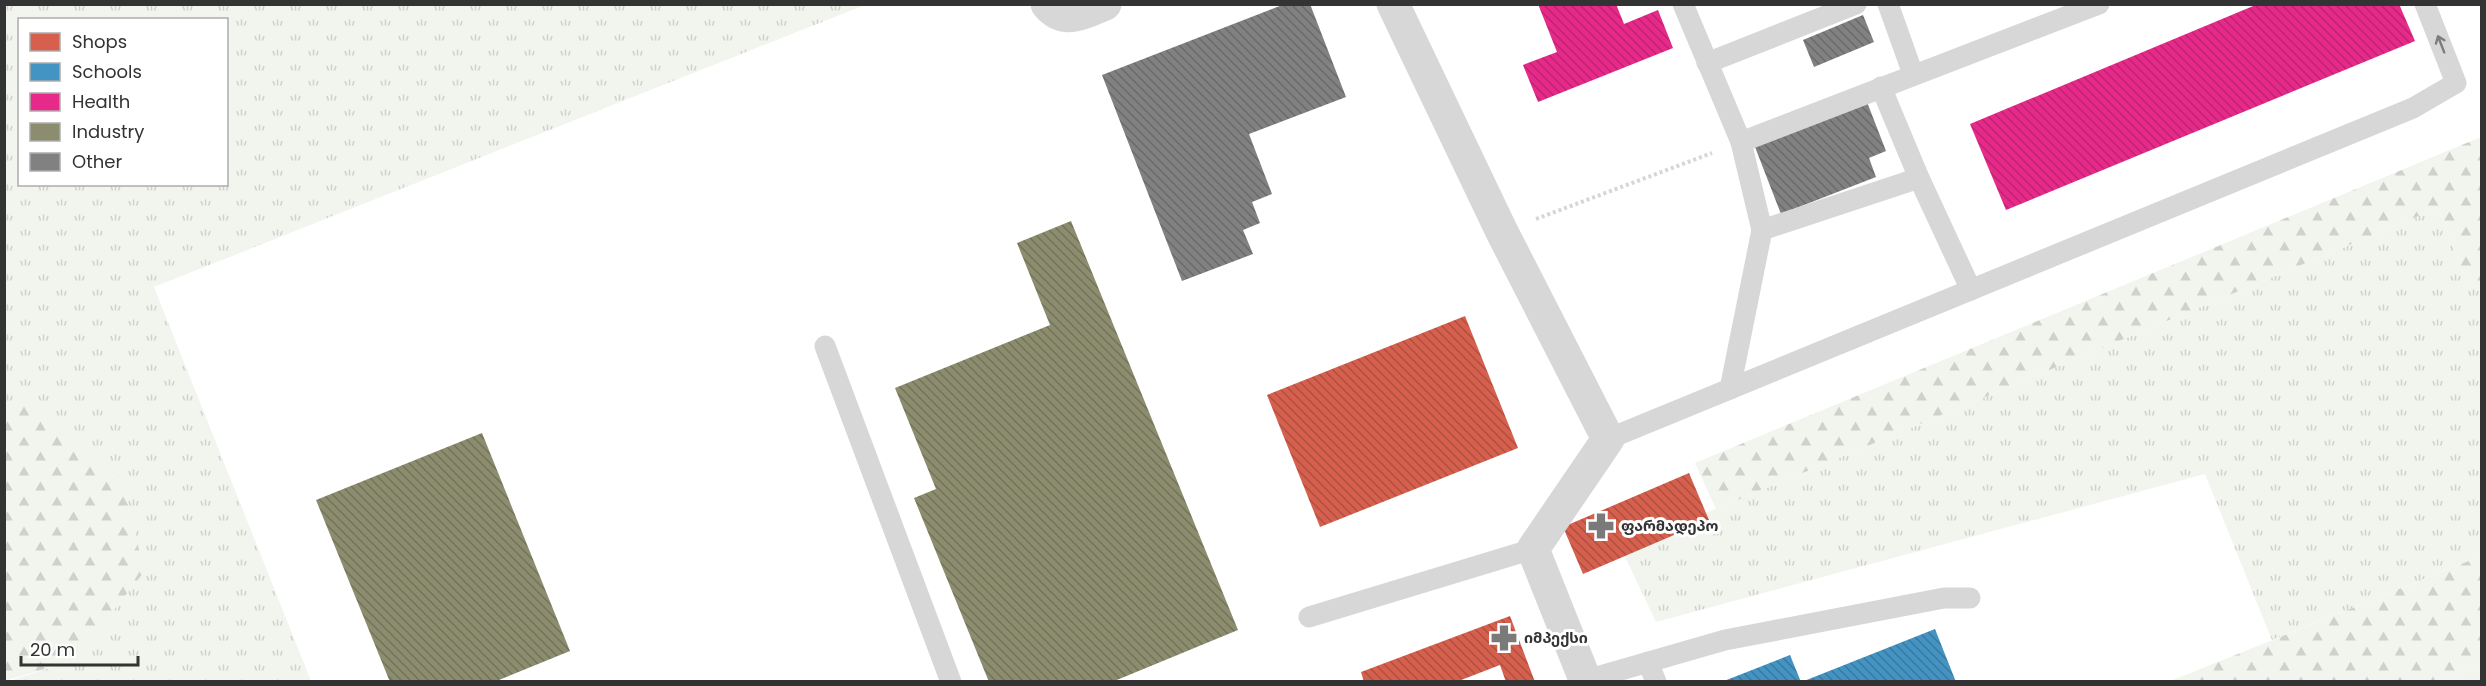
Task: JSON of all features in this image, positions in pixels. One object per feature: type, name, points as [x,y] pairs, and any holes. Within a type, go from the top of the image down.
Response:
[{"type":"street","points":[[1047,4],[1053,12],[1061,16],[1074,17],[1105,4]]},
{"type":"street","points":[[1393,4],[1502,232],[1608,439],[1533,549],[1586,680]]},
{"type":"lane","points":[[1683,4],[1742,142],[1762,230],[1730,389]]},
{"type":"lane","points":[[1707,63],[1856,4]]},
{"type":"lane","points":[[1888,4],[1913,74]]},
{"type":"lane","points":[[1742,142],[2099,4]]},
{"type":"lane","points":[[1608,439],[2413,108],[2456,83],[2425,4]]},
{"type":"lane","points":[[1881,87],[1919,178],[1971,290]]},
{"type":"lane","points":[[1762,230],[1919,178]]},
{"type":"lane","points":[[825,346],[951,681]]},
{"type":"lane","points":[[1309,617],[1533,549]]},
{"type":"lane","points":[[1586,680],[1652,672],[1725,640],[1944,597],[1970,598]]},
{"type":"path","points":[[1502,232],[1742,142]]},
{"type":"green space","points":[[5,5],[865,5],[154,287],[311,681],[9,681],[74,660],[5,405]]},
{"type":"green space","points":[[2481,137],[2481,292],[2464,273],[2438,208],[1716,509],[1695,463]]},
{"type":"green space","points":[[2438,208],[2464,273],[2481,292],[2481,556],[2272,640],[2205,474],[1656,622],[1619,544],[1716,509]]},
{"type":"green space","points":[[26,399],[123,479],[144,572],[74,660],[5,681],[5,405]]},
{"type":"green space","points":[[2481,556],[2481,664],[2438,681],[2168,682]]},
{"type":"green space","points":[[2481,664],[2481,681],[2438,681]]},
{"type":"building: Shops","points":[[1465,316],[1518,448],[1320,527],[1267,395]]},
{"type":"building: Shops","points":[[1689,473],[1709,520],[1583,574],[1563,527]]},
{"type":"building: Shops","points":[[1510,616],[1535,682],[1506,682],[1500,665],[1456,682],[1364,682],[1361,672]]},
{"type":"building: Schools","points":[[1935,629],[1956,682],[1804,681]]},
{"type":"building: Schools","points":[[1790,655],[1801,682],[1724,682],[1724,681]]},
{"type":"building: Health","points":[[1538,4],[1616,4],[1624,24],[1658,10],[1673,48],[1538,102],[1523,65],[1557,52]]},
{"type":"building: Health","points":[[2258,4],[2399,4],[2415,41],[2006,210],[1970,124]]},
{"type":"building: Industry","points":[[1071,221],[1238,630],[1112,682],[989,682],[914,498],[936,489],[895,388],[1050,325],[1017,243]]},
{"type":"building: Industry","points":[[482,433],[570,651],[494,682],[390,682],[316,500]]},
{"type":"building: Other","points":[[1285,4],[1310,4],[1346,97],[1249,134],[1272,194],[1252,202],[1260,223],[1243,230],[1253,254],[1182,281],[1102,75]]},
{"type":"building: Other","points":[[1863,15],[1874,42],[1814,67],[1803,40]]},
{"type":"building: Other","points":[[1867,102],[1886,151],[1869,158],[1876,177],[1781,214],[1755,147]]},
{"type":"place","name":"ფარმადეპო","points":[[1601,526]]},
{"type":"place","name":"იმპექსი","points":[[1504,638]]}]
